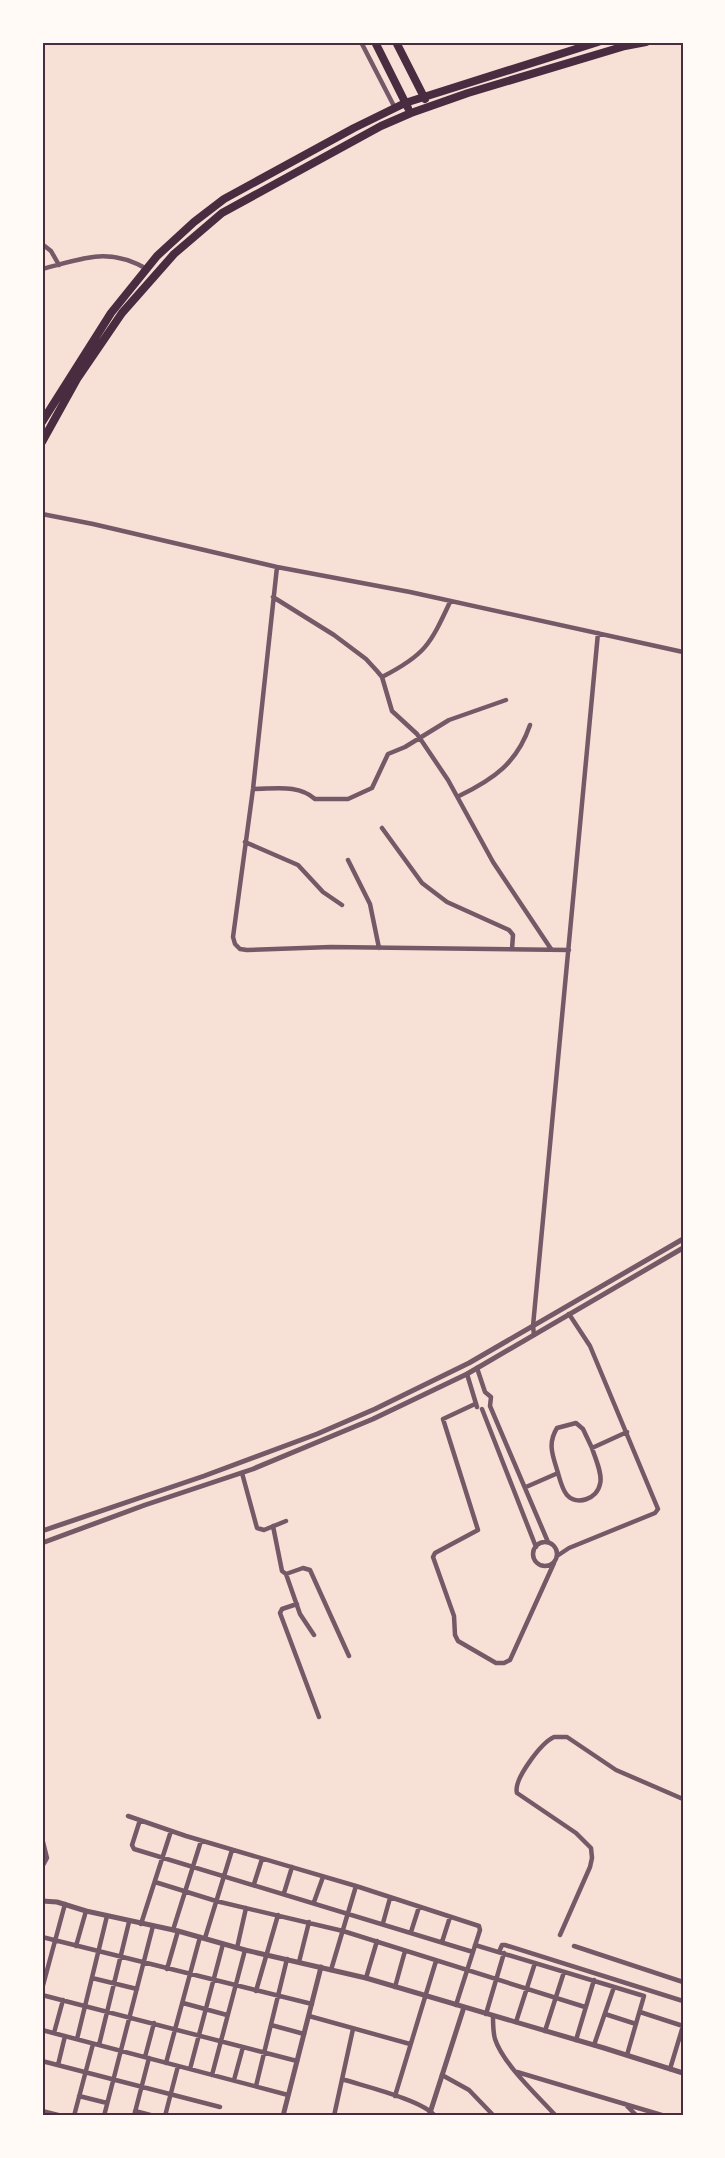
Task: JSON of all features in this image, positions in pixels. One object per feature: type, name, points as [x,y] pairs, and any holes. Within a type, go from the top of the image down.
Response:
[{"type":"highway","points":[[375,42],[411,113]]},
{"type":"highway","points":[[396,42],[428,106]]},
{"type":"highway","points":[[42,422],[111,313],[157,256],[194,222],[224,199],[354,128],[405,103],[598,42]]},
{"type":"highway","points":[[42,442],[77,379],[122,313],[174,254],[222,213],[381,126],[428,106],[626,45],[646,42]]},
{"type":"street","points":[[361,42],[394,108]]},
{"type":"street","points":[[42,244],[51,251],[58,265]]},
{"type":"street","points":[[42,269],[79,259],[106,256],[131,260],[147,269]]},
{"type":"street","points":[[42,514],[277,567],[410,592],[683,652]]},
{"type":"street","points":[[277,567],[253,789],[233,937],[235,944],[240,949],[247,950],[331,947],[569,950]]},
{"type":"street","points":[[273,597],[334,635],[366,659],[382,677],[392,711],[420,738],[459,795],[493,862],[551,949]]},
{"type":"street","points":[[382,677],[408,664],[429,644],[450,602]]},
{"type":"street","points":[[534,1335],[533,1326],[598,633]]},
{"type":"street","points":[[253,789],[296,789],[307,792],[315,799],[348,799],[372,788],[388,754],[405,747],[449,720],[506,700]]},
{"type":"street","points":[[459,795],[485,783],[516,756],[530,725]]},
{"type":"street","points":[[382,828],[422,883],[447,902],[509,930],[513,935],[512,949]]},
{"type":"street","points":[[245,842],[298,864],[323,892],[342,905]]},
{"type":"street","points":[[348,860],[370,904],[380,948]]},
{"type":"street","points":[[42,1531],[204,1476],[317,1434],[411,1392],[469,1363],[683,1239]]},
{"type":"street","points":[[42,1543],[145,1505],[242,1473],[373,1419],[467,1374],[683,1248]]},
{"type":"street","points":[[663,1250],[667,1258]]},
{"type":"street","points":[[557,1556],[569,1548],[657,1512],[658,1507],[590,1346],[569,1314]]},
{"type":"street","points":[[475,1404],[443,1419],[478,1530],[435,1553],[433,1557],[454,1616],[455,1635],[458,1641],[496,1663],[504,1663],[510,1660],[557,1556],[556,1548],[548,1542],[490,1406],[491,1397],[485,1392],[477,1368]]},
{"type":"street","points":[[467,1374],[475,1396],[475,1404]]},
{"type":"street","points":[[475,1396],[479,1392],[485,1392]]},
{"type":"street","points":[[475,1404],[482,1409],[536,1547]]},
{"type":"street","points":[[482,1409],[490,1406]]},
{"type":"street","points":[[576,1423],[584,1429],[592,1448],[600,1484],[595,1494],[585,1501],[576,1501],[567,1496],[558,1473],[551,1438],[557,1428],[576,1423]]},
{"type":"street","points":[[592,1448],[627,1432]]},
{"type":"street","points":[[242,1473],[257,1528],[261,1530],[286,1521]]},
{"type":"street","points":[[526,1487],[558,1473]]},
{"type":"street","points":[[273,1526],[280,1569],[286,1574],[297,1604],[314,1635]]},
{"type":"street","points":[[548,1542],[542,1542],[533,1554],[539,1564],[546,1566],[554,1563]]},
{"type":"street","points":[[286,1574],[303,1568],[310,1570],[349,1656]]},
{"type":"street","points":[[297,1604],[282,1609],[280,1613],[319,1717]]},
{"type":"street","points":[[560,1935],[590,1867],[592,1853],[584,1839],[517,1793],[518,1782],[541,1747],[554,1737],[567,1737],[615,1770],[683,1799]]},
{"type":"street","points":[[128,1816],[201,1841],[356,1886],[480,1928],[456,2005]]},
{"type":"street","points":[[140,1820],[132,1848],[473,1952]]},
{"type":"street","points":[[141,1924],[171,1831]]},
{"type":"street","points":[[42,1838],[47,1858],[42,1867]]},
{"type":"street","points":[[167,1969],[185,1891],[201,1841]]},
{"type":"street","points":[[166,2063],[190,1975],[232,1850]]},
{"type":"street","points":[[254,1884],[262,1858]]},
{"type":"street","points":[[284,1893],[292,1867]]},
{"type":"street","points":[[314,1902],[323,1877]]},
{"type":"street","points":[[155,1882],[216,1901],[343,1930],[585,2007]]},
{"type":"street","points":[[332,1970],[356,1886]]},
{"type":"street","points":[[383,1923],[390,1898]]},
{"type":"street","points":[[42,1901],[50,1900],[129,1922],[175,1931],[366,1978],[683,2073]]},
{"type":"street","points":[[42,1989],[45,1967],[56,1941],[65,1904]]},
{"type":"street","points":[[411,1932],[419,1907]]},
{"type":"street","points":[[237,1947],[246,1908]]},
{"type":"street","points":[[76,1946],[86,1911]]},
{"type":"street","points":[[256,1991],[278,1915]]},
{"type":"street","points":[[77,2039],[107,1916]]},
{"type":"street","points":[[442,1942],[450,1917]]},
{"type":"street","points":[[74,2116],[85,2072],[107,2011],[129,1922]]},
{"type":"street","points":[[299,1962],[309,1922]]},
{"type":"street","points":[[104,2116],[153,1926]]},
{"type":"street","points":[[42,1937],[143,1964],[312,2004]]},
{"type":"street","points":[[366,1978],[377,1941]]},
{"type":"street","points":[[190,2069],[223,1944]]},
{"type":"street","points":[[475,1945],[644,1996],[627,2055]]},
{"type":"street","points":[[486,2014],[496,1980],[502,1946],[506,1945],[683,2001]]},
{"type":"street","points":[[574,1946],[683,1982]]},
{"type":"street","points":[[212,2075],[245,1950]]},
{"type":"street","points":[[395,1987],[405,1951]]},
{"type":"street","points":[[256,2086],[287,1959]]},
{"type":"street","points":[[395,2096],[436,1961]]},
{"type":"street","points":[[516,2022],[535,1963]]},
{"type":"street","points":[[283,2116],[321,1967]]},
{"type":"street","points":[[545,2031],[564,1972]]},
{"type":"street","points":[[92,1978],[137,1989]]},
{"type":"street","points":[[576,2040],[594,1980]]},
{"type":"street","points":[[594,2045],[614,1986]]},
{"type":"street","points":[[42,1995],[297,2061]]},
{"type":"street","points":[[54,2033],[63,2000]]},
{"type":"street","points":[[183,2003],[227,2014]]},
{"type":"street","points":[[430,2113],[464,2007]]},
{"type":"street","points":[[640,2012],[683,2026],[670,2069]]},
{"type":"street","points":[[605,2014],[636,2024]]},
{"type":"street","points":[[309,2016],[410,2044]]},
{"type":"street","points":[[493,2016],[495,2039],[517,2072],[556,2116]]},
{"type":"street","points":[[154,2023],[134,2114],[154,2116]]},
{"type":"street","points":[[271,2025],[304,2034]]},
{"type":"street","points":[[334,2116],[352,2029]]},
{"type":"street","points":[[42,2030],[288,2095]]},
{"type":"street","points":[[58,2065],[65,2036]]},
{"type":"street","points":[[234,2080],[243,2047]]},
{"type":"street","points":[[42,2061],[220,2107]]},
{"type":"street","points":[[165,2116],[178,2066]]},
{"type":"street","points":[[517,2072],[665,2116]]},
{"type":"street","points":[[442,2075],[470,2090],[494,2116]]},
{"type":"street","points":[[342,2079],[395,2096],[435,2116]]},
{"type":"street","points":[[79,2096],[107,2103]]},
{"type":"street","points":[[624,2103],[637,2116]]},
{"type":"street","points":[[44,2113],[62,2116]]}]
